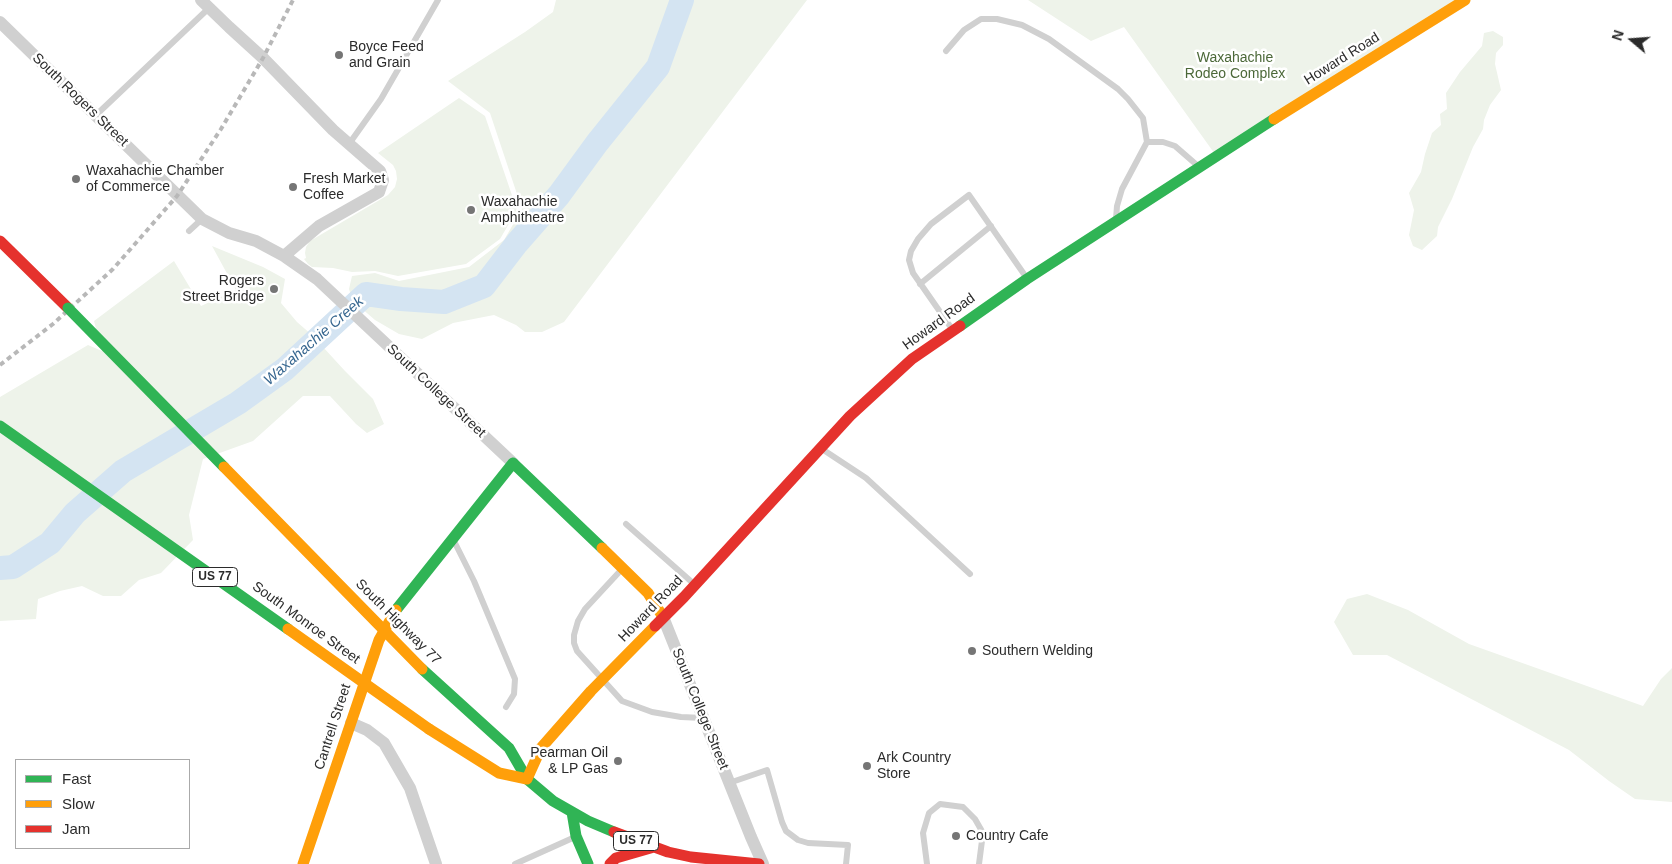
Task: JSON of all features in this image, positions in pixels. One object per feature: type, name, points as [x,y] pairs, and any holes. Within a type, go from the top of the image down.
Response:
[{"type":"main road","name":"Howard Road","points":[[528,779],[541,748],[602,680],[695,585],[850,416],[912,359],[1027,279],[1304,100],[1465,0]]},
{"type":"main road","name":"South Highway 77","points":[[0,241],[422,668],[509,748],[528,779],[553,801],[588,821],[627,838],[654,847],[691,857],[759,864]]},
{"type":"main road","name":"South Monroe Street","points":[[0,426],[429,729],[499,773],[528,779]]},
{"type":"main road","name":"Cantrell Street","points":[[303,864],[379,640],[398,606],[513,463]]},
{"type":"main road","name":"South College Street","points":[[513,463],[648,593],[663,617]]},
{"type":"main road","points":[[572,812],[576,836],[588,864]]},
{"type":"main road","points":[[610,864],[616,858],[654,847]]},
{"type":"street","points":[[204,2],[349,144],[380,171],[383,180],[379,192],[318,226],[284,256]]},
{"type":"street","name":"South Rogers Street","points":[[0,22],[202,219],[228,233],[256,241],[284,256]]},
{"type":"street","name":"South College Street","points":[[284,256],[317,279],[513,463]]},
{"type":"street","name":"South College Street","points":[[663,617],[763,864]]},
{"type":"street","points":[[351,723],[366,730],[384,743],[410,788],[436,864]]},
{"type":"lane","points":[[349,144],[381,99],[438,0]]},
{"type":"lane","points":[[95,116],[204,2]]},
{"type":"lane","points":[[946,51],[964,30],[981,19],[998,19],[1022,26],[1049,39],[1123,94],[1143,118],[1147,142],[1122,189],[1117,206],[1116,222]]},
{"type":"lane","points":[[1147,142],[1163,142],[1175,146],[1200,168]]},
{"type":"lane","points":[[952,330],[913,273],[909,260],[911,251],[918,239],[931,224],[969,195],[1027,279]]},
{"type":"lane","points":[[189,231],[202,219]]},
{"type":"lane","points":[[920,284],[991,226]]},
{"type":"lane","points":[[821,448],[866,478],[970,574]]},
{"type":"lane","points":[[626,524],[695,585]]},
{"type":"lane","points":[[452,538],[474,581],[515,678],[514,694],[506,707]]},
{"type":"lane","points":[[622,568],[585,609],[578,621],[574,635],[577,651],[622,701],[652,712],[682,718],[703,718]]},
{"type":"lane","points":[[729,783],[768,770],[786,831],[798,840],[808,843],[848,845],[846,864]]},
{"type":"lane","points":[[927,864],[923,833],[929,814],[940,804],[963,807],[975,819],[983,833],[979,864]]},
{"type":"lane","points":[[515,864],[576,836]]},
{"type":"green space","points":[[556,0],[807,0],[564,322],[542,332],[525,332],[516,325],[494,315],[453,323],[422,339],[399,334],[375,320],[353,301],[349,289],[352,276],[375,273],[399,281],[469,267],[504,240],[522,209],[490,113],[448,81],[553,12]]},
{"type":"green space","name":"Waxahachie Rodeo Complex","points":[[1028,0],[1466,0],[1217,157],[1124,27],[1091,41]]},
{"type":"green space","points":[[1493,31],[1503,37],[1503,45],[1496,53],[1495,64],[1501,90],[1490,105],[1484,120],[1483,129],[1473,147],[1452,199],[1438,227],[1437,236],[1422,250],[1413,246],[1409,235],[1414,210],[1409,193],[1421,172],[1432,133],[1441,125],[1440,114],[1447,109],[1446,93],[1460,72],[1482,46],[1484,33]]},
{"type":"green space","points":[[459,98],[485,116],[517,210],[500,239],[466,264],[398,276],[375,271],[352,272],[333,268],[312,267],[308,264],[304,259],[306,258],[306,247],[310,241],[388,195],[395,187],[397,179],[393,165],[378,153]]},
{"type":"green space","points":[[212,246],[263,267],[285,279],[281,303],[297,322],[312,335],[373,399],[384,424],[367,433],[330,396],[303,396],[253,441],[203,459],[189,515],[193,540],[161,573],[139,580],[121,596],[103,596],[82,586],[60,591],[38,599],[36,619],[0,621],[0,397],[88,345],[102,351],[94,321],[174,261],[201,306],[236,290]]},
{"type":"green space","points":[[1367,594],[1408,610],[1469,644],[1643,706],[1661,679],[1672,668],[1672,802],[1635,799],[1569,750],[1387,655],[1353,655],[1334,622],[1347,599]]},
{"type":"waterway","name":"Waxahachie Creek","points":[[0,568],[13,567],[50,543],[75,513],[123,471],[238,403],[285,369],[366,294],[444,302],[484,286],[517,243],[559,195],[597,143],[658,67],[682,0]]},
{"type":"railway","points":[[0,365],[53,324],[113,269],[177,196],[221,129],[263,58],[293,0]]},
{"type":"traffic: fast","points":[[960,326],[1027,279],[1274,119]]},
{"type":"traffic: fast","points":[[68,308],[224,467]]},
{"type":"traffic: fast","points":[[0,426],[288,629]]},
{"type":"traffic: fast","points":[[396,610],[513,463],[602,548]]},
{"type":"traffic: fast","points":[[422,669],[509,748],[527,779],[553,801],[588,821],[614,832]]},
{"type":"traffic: fast","points":[[572,812],[576,836],[588,864]]},
{"type":"traffic: slow","points":[[1274,119],[1465,0]]},
{"type":"traffic: slow","points":[[224,467],[422,669]]},
{"type":"traffic: slow","points":[[602,548],[648,593],[663,617]]},
{"type":"traffic: slow","points":[[303,864],[379,640],[396,610]]},
{"type":"traffic: slow","points":[[527,779],[541,748],[591,691],[655,626]]},
{"type":"traffic: slow","points":[[288,629],[429,729]]},
{"type":"traffic: slow","points":[[429,729],[499,773],[527,779]]},
{"type":"traffic: jam","points":[[0,241],[68,308]]},
{"type":"traffic: jam","points":[[655,626],[684,597],[850,416],[912,359],[960,326]]},
{"type":"traffic: jam","points":[[614,832],[668,852],[691,857],[759,864]]},
{"type":"traffic: jam","points":[[610,864],[616,858],[654,847]]},
{"type":"place","name":"Boyce Feed and Grain","points":[[339,55]]},
{"type":"place","name":"Waxahachie Chamber of Commerce","points":[[76,179]]},
{"type":"place","name":"Fresh Market Coffee","points":[[293,187]]},
{"type":"place","name":"Waxahachie Amphitheatre","points":[[471,210]]},
{"type":"place","name":"Rogers Street Bridge","points":[[274,289]]},
{"type":"place","name":"Southern Welding","points":[[972,651]]},
{"type":"place","name":"Pearman Oil & LP Gas","points":[[618,761]]},
{"type":"place","name":"Ark Country Store","points":[[867,766]]},
{"type":"place","name":"Country Cafe","points":[[956,836]]}]
